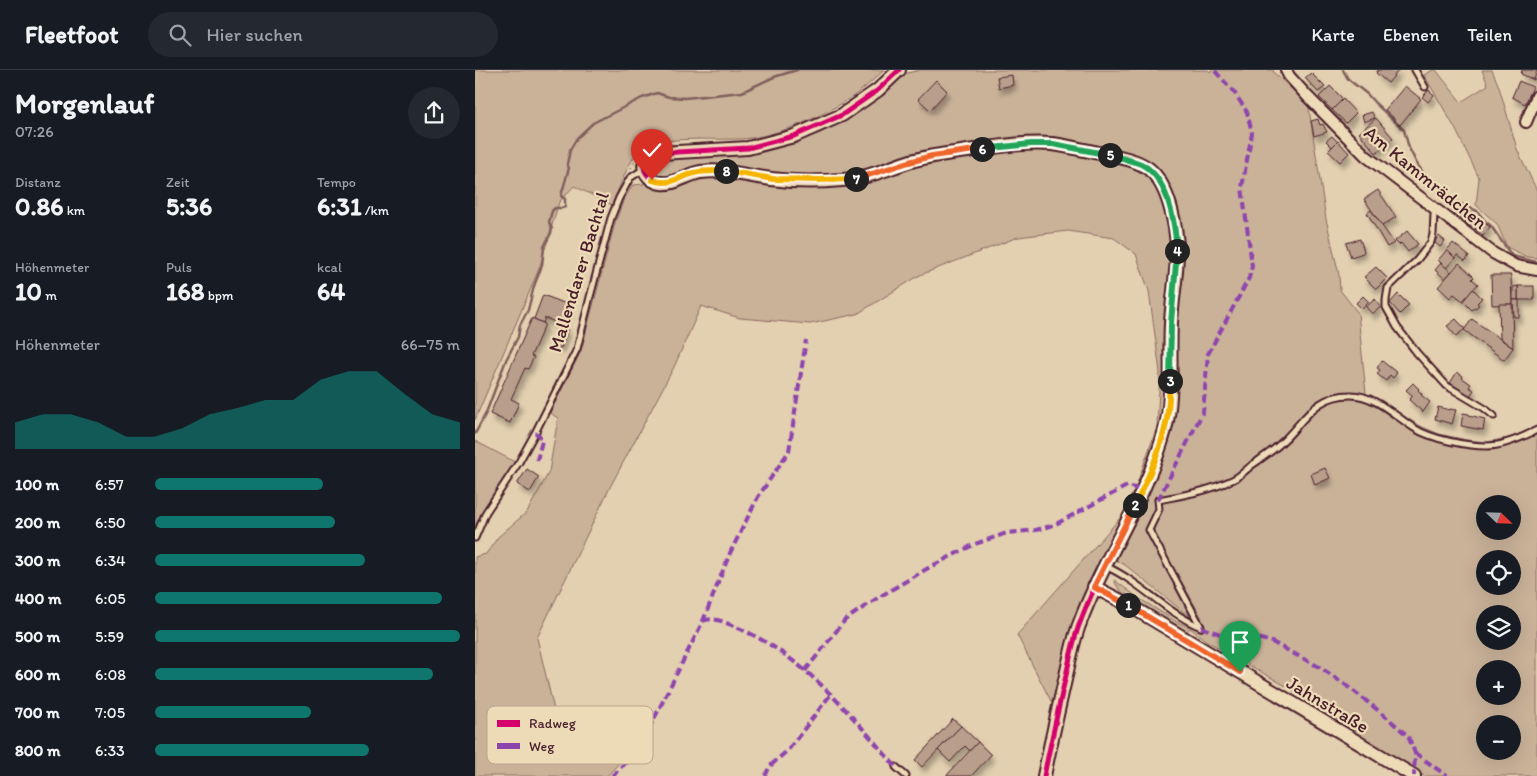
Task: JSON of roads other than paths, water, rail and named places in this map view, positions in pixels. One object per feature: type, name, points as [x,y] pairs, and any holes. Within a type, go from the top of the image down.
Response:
[{"type":"street","name":"Mallendarer Bachtal","points":[[639,172],[649,158],[660,153],[748,148],[794,136],[842,115],[867,98],[899,70]]},
{"type":"street","name":"Am Kammrädchen","points":[[1285,70],[1308,97],[1366,156],[1493,253],[1516,266],[1537,270]]},
{"type":"street","points":[[1526,122],[1537,96]]},
{"type":"street","points":[[639,172],[660,183],[670,183],[695,173],[713,170],[773,179],[859,179],[932,156],[1031,144],[1069,147],[1132,161],[1149,169],[1159,181],[1169,202],[1177,252],[1171,323],[1169,401],[1166,428],[1142,490],[1094,587],[1080,622],[1057,711],[1044,776]]},
{"type":"street","name":"Jahnstraße","points":[[1094,587],[1127,604],[1414,776]]},
{"type":"lane","points":[[1415,70],[1425,86]]},
{"type":"lane","name":"Mallendarer Bachtal","points":[[475,538],[486,512],[519,462],[535,433],[577,349],[611,218],[627,182],[639,172]]},
{"type":"lane","points":[[1437,210],[1431,242],[1417,260],[1389,288],[1386,307],[1397,327],[1417,353],[1447,386],[1494,416]]},
{"type":"lane","points":[[1105,565],[1119,572],[1187,621],[1201,627],[1149,530],[1159,509],[1158,500],[1203,492],[1235,478],[1282,442],[1316,405],[1329,400],[1352,395],[1365,398],[1383,406],[1416,429],[1437,438],[1465,444],[1488,446],[1521,438],[1537,430]]},
{"type":"lane","points":[[896,768],[906,776]]},
{"type":"waterway","points":[[475,434],[486,413],[506,360],[518,337],[520,325],[528,310],[542,265],[544,247],[552,229],[549,222],[552,211],[555,208],[565,207],[565,199],[561,196],[569,168],[567,164],[570,150],[577,138],[593,123],[642,98],[657,93],[669,97],[685,98],[742,92],[774,77],[797,70]]},
{"type":"waterway","points":[[1343,70],[1348,79],[1367,94],[1404,130],[1409,148],[1417,164],[1430,182],[1443,188],[1452,200],[1477,211],[1491,226],[1512,256],[1537,262]]}]
